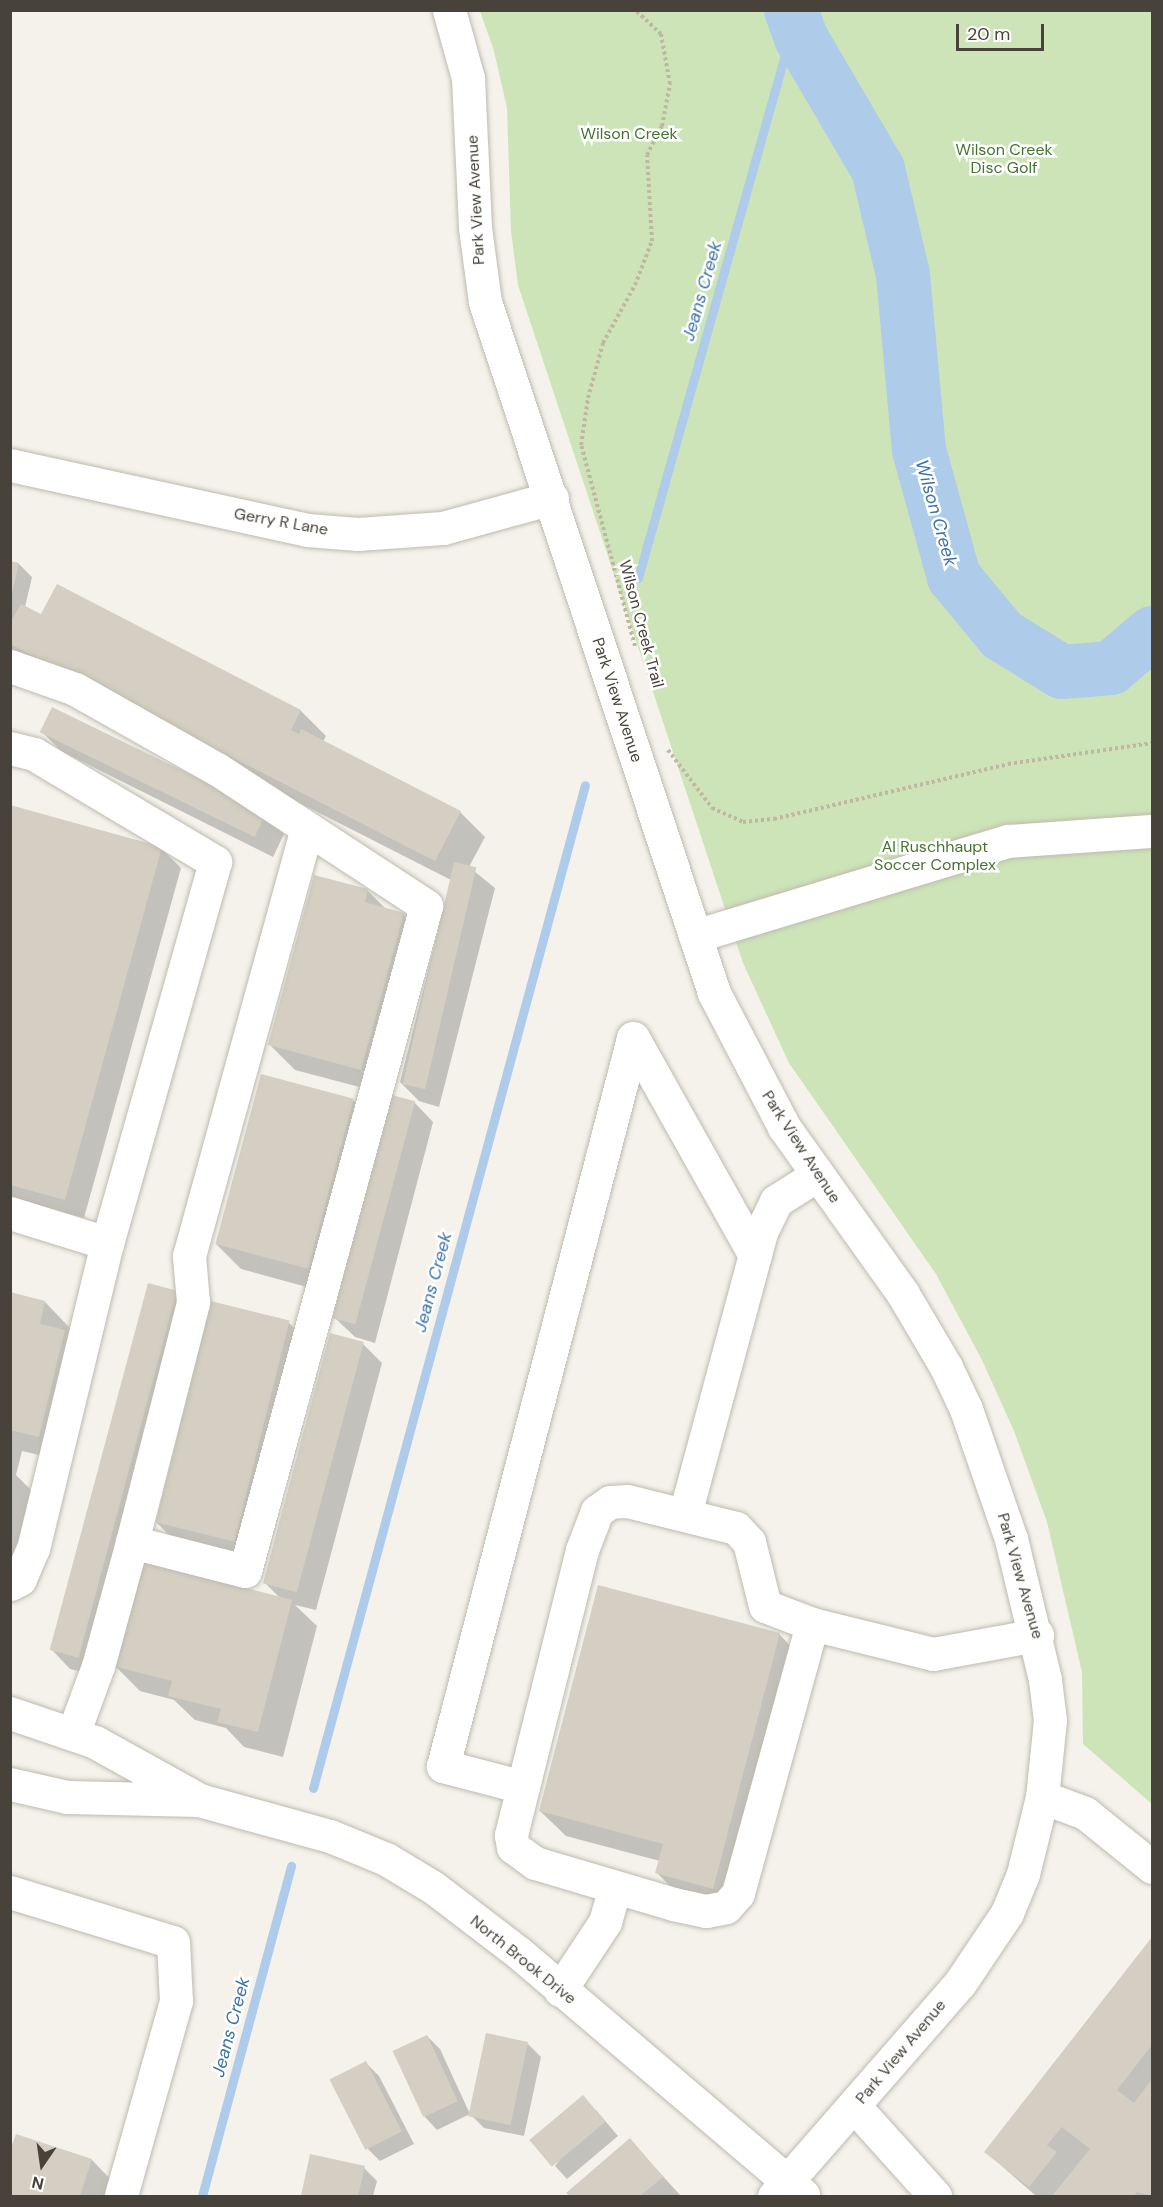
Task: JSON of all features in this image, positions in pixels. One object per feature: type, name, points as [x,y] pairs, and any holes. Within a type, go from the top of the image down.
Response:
[{"type":"street","name":"Park View Avenue","points":[[449,10],[468,78],[475,228],[485,302],[552,498],[695,936],[731,1032],[784,1127],[903,1294],[946,1367],[988,1470],[1038,1635],[1050,1720],[1042,1797],[1023,1874],[1007,1913],[960,1983],[855,2107],[788,2192]]},
{"type":"street","name":"Gerry R Lane","points":[[10,465],[307,530],[358,534],[443,528],[552,498]]},
{"type":"street","points":[[10,666],[75,689],[217,769],[426,906],[245,1571],[132,1542]]},
{"type":"street","points":[[10,748],[34,754],[215,862],[107,1243],[33,1548],[20,1579],[10,1584]]},
{"type":"street","points":[[73,1734],[98,1666],[132,1542],[193,1302],[189,1256],[307,828]]},
{"type":"street","points":[[695,936],[1008,841],[1152,831]]},
{"type":"street","points":[[523,1787],[443,1766],[633,1038],[755,1254]]},
{"type":"street","points":[[685,1514],[755,1254],[776,1201],[817,1175]]},
{"type":"street","points":[[10,1213],[107,1243]]},
{"type":"street","points":[[812,1624],[738,1893],[726,1907],[706,1911],[535,1863],[519,1854],[511,1835],[582,1550],[597,1511],[610,1502],[627,1501],[736,1528],[749,1542],[765,1606],[812,1624],[933,1654],[1038,1635]]},
{"type":"street","name":"North Brook Drive","points":[[10,1713],[73,1734],[200,1800],[330,1836],[386,1859],[434,1888],[560,1990],[788,2192]]},
{"type":"street","name":"North Brook Drive","points":[[10,1784],[68,1797],[200,1800]]},
{"type":"street","points":[[1042,1797],[1085,1813],[1152,1867]]},
{"type":"street","points":[[560,1990],[605,1922],[615,1887]]},
{"type":"street","points":[[10,1892],[172,1942],[176,2001],[121,2196]]},
{"type":"street","points":[[855,2107],[935,2196]]},
{"type":"path","name":"Wilson Creek Trail","points":[[635,10],[661,34],[670,84],[662,126],[647,155],[652,241],[635,285],[603,343],[588,398],[581,445],[636,648]]},
{"type":"path","points":[[666,748],[712,808],[742,822],[774,819],[1008,764],[1152,743]]},
{"type":"green space","name":"Al Ruschhaupt Soccer Complex","points":[[480,11],[1152,11],[1152,1804],[1083,1744],[1082,1672],[1047,1522],[1014,1431],[982,1360],[936,1274],[789,1063],[743,963],[518,285],[511,231],[507,108],[494,51]]},
{"type":"building","points":[[10,561],[19,563],[11,598],[10,598]]},
{"type":"building","points":[[57,584],[301,710],[291,730],[299,734],[301,729],[461,811],[435,861],[10,644],[10,623],[21,604],[41,614]]},
{"type":"building","points":[[52,707],[267,812],[255,837],[40,732]]},
{"type":"building","points":[[10,805],[162,847],[65,1200],[10,1185]]},
{"type":"building","points":[[454,862],[476,867],[425,1089],[403,1084]]},
{"type":"building","points":[[314,875],[368,889],[365,902],[404,913],[361,1070],[268,1045]]},
{"type":"building","points":[[261,1074],[354,1099],[308,1269],[215,1244]]},
{"type":"building","points":[[392,1095],[415,1101],[355,1324],[332,1318]]},
{"type":"building","points":[[148,1283],[177,1291],[79,1658],[50,1650]]},
{"type":"building","points":[[10,1292],[45,1301],[40,1324],[65,1330],[39,1437],[10,1430]]},
{"type":"building","points":[[211,1301],[290,1321],[234,1542],[156,1522]]},
{"type":"building","points":[[330,1333],[364,1342],[297,1592],[263,1583]]},
{"type":"building","points":[[141,1560],[292,1600],[258,1732],[217,1722],[221,1709],[168,1696],[172,1681],[113,1666]]},
{"type":"building","points":[[598,1585],[780,1633],[713,1889],[655,1873],[663,1844],[539,1811]]},
{"type":"building","points":[[1152,1937],[1152,2045],[1117,2090],[1134,2103],[1152,2079],[1152,2196],[1137,2192],[1134,2196],[1052,2196],[1090,2149],[1062,2127],[1047,2145],[1057,2152],[1029,2187],[984,2152]]},
{"type":"building","points":[[486,2033],[528,2042],[510,2125],[468,2116]]},
{"type":"building","points":[[427,2035],[458,2101],[423,2117],[393,2051]]},
{"type":"building","points":[[366,2061],[402,2131],[365,2150],[329,2080]]},
{"type":"building","points":[[583,2095],[605,2122],[552,2167],[529,2140]]},
{"type":"building","points":[[16,2134],[92,2159],[80,2196],[10,2196],[10,2150]]},
{"type":"building","points":[[630,2138],[663,2177],[640,2196],[570,2196],[566,2193]]},
{"type":"building","points":[[310,2154],[365,2166],[358,2196],[301,2196]]},
{"type":"waterway","name":"Jeans Creek","points":[[638,578],[784,58],[791,10]]},
{"type":"waterway","name":"Wilson Creek","points":[[791,10],[801,38],[878,169],[903,275],[919,450],[954,577],[1002,635],[1062,672],[1111,668],[1152,633]]},
{"type":"waterway","name":"Jeans Creek","points":[[313,1788],[585,785]]},
{"type":"waterway","name":"Jeans Creek","points":[[202,2196],[291,1866]]},
{"type":"park label","name":"Wilson Creek Disc Golf","points":[[1004,159]]}]
